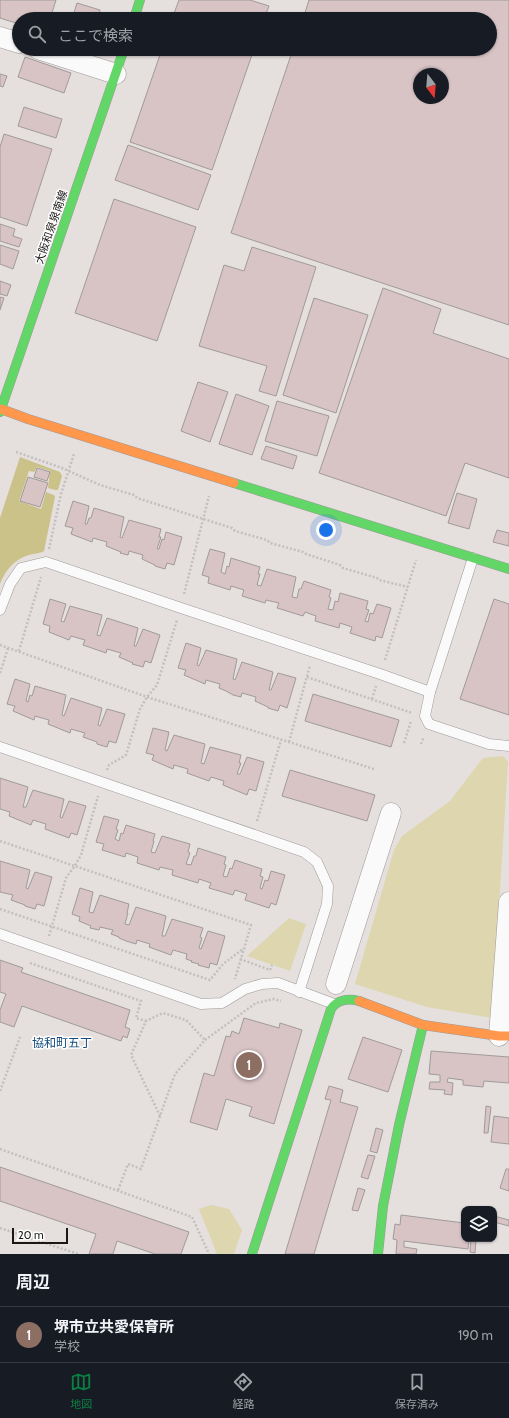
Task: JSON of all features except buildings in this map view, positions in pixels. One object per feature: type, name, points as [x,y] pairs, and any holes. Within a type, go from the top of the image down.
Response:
[{"type":"street","points":[[136,12],[140,0]]},
{"type":"street","points":[[0,37],[12,41]]},
{"type":"street","points":[[60,56],[116,74]]},
{"type":"street","name":"大阪和泉泉南線","points":[[0,410],[122,56]]},
{"type":"street","points":[[0,410],[509,569]]},
{"type":"street","points":[[336,984],[391,813]]},
{"type":"street","points":[[252,1254],[302,1096],[334,1004],[343,1000],[354,1000],[424,1025],[504,1036],[509,902]]},
{"type":"street","points":[[378,1254],[384,1206],[399,1125],[424,1025]]},
{"type":"lane","points":[[473,558],[430,692],[425,716],[429,724],[489,744],[509,746]]},
{"type":"lane","points":[[0,610],[10,584],[21,568],[46,562],[430,692]]},
{"type":"lane","points":[[0,747],[304,852],[317,862],[328,886],[327,904],[300,992]]},
{"type":"lane","points":[[0,934],[201,1004],[222,1002],[242,990],[262,984],[278,983],[334,1004]]},
{"type":"path","points":[[16,452],[62,468],[100,485],[134,495],[137,498],[232,528],[235,531],[267,540],[270,543],[340,565],[343,568],[377,578],[379,580],[408,587]]},
{"type":"path","points":[[39,967],[66,878],[81,855],[102,782],[109,765],[126,755],[140,709],[146,696],[157,686],[181,608],[210,490]]},
{"type":"path","points":[[372,699],[418,556]]},
{"type":"path","points":[[0,645],[146,696],[374,769]]},
{"type":"path","points":[[0,672],[8,648]]},
{"type":"path","points":[[288,742],[314,652]]},
{"type":"path","points":[[307,677],[413,713]]},
{"type":"path","points":[[404,743],[412,719]]},
{"type":"path","points":[[421,744],[425,734]]},
{"type":"path","points":[[252,835],[281,740]]},
{"type":"path","points":[[0,842],[251,925],[234,978],[251,1007]]},
{"type":"path","points":[[0,909],[210,980],[223,964],[243,948]]},
{"type":"path","points":[[240,959],[270,970],[272,965]]},
{"type":"path","points":[[30,963],[141,1001],[136,1018],[146,1021]]},
{"type":"path","points":[[118,1190],[128,1164],[141,1169],[175,1074],[205,1040],[256,1003],[274,999],[282,1001]]},
{"type":"path","points":[[160,1117],[131,1055],[146,1021],[163,1013],[186,1020],[205,1040]]},
{"type":"path","points":[[0,1091],[20,1037]]},
{"type":"path","points":[[0,1149],[192,1217],[209,1254]]},
{"type":"path","points":[[0,1228],[78,1254]]},
{"type":"shaded area","points":[[20,457],[60,472],[62,476],[58,490],[55,490],[48,488],[50,471],[37,467],[34,472],[29,471],[19,501],[41,509],[46,492],[54,495],[55,497],[44,551],[31,554],[15,562],[5,574],[0,584],[0,518]]},
{"type":"shaded area","points":[[503,756],[508,762],[492,1018],[427,1007],[355,984],[394,850],[402,836],[450,801],[483,758]]},
{"type":"shaded area","points":[[289,918],[306,924],[290,971],[247,956]]},
{"type":"shaded area","points":[[211,1205],[229,1209],[242,1230],[234,1254],[217,1254],[199,1209]]},
{"type":"traffic: fast","points":[[136,12],[140,0]]},
{"type":"traffic: fast","points":[[0,412],[122,56]]},
{"type":"traffic: fast","points":[[234,483],[509,569]]},
{"type":"traffic: fast","points":[[252,1254],[331,1009],[343,1000],[359,1001]]},
{"type":"traffic: fast","points":[[378,1254],[383,1206],[399,1125],[423,1025]]},
{"type":"traffic: slow","points":[[1,409],[28,419],[234,483]]},
{"type":"traffic: slow","points":[[359,1001],[423,1025],[499,1036],[509,1036]]},
{"type":"place","name":"堺市立共愛保育所","points":[[249,1065]]},
{"type":"district","name":"協和町五丁","points":[[62,1042]]}]
